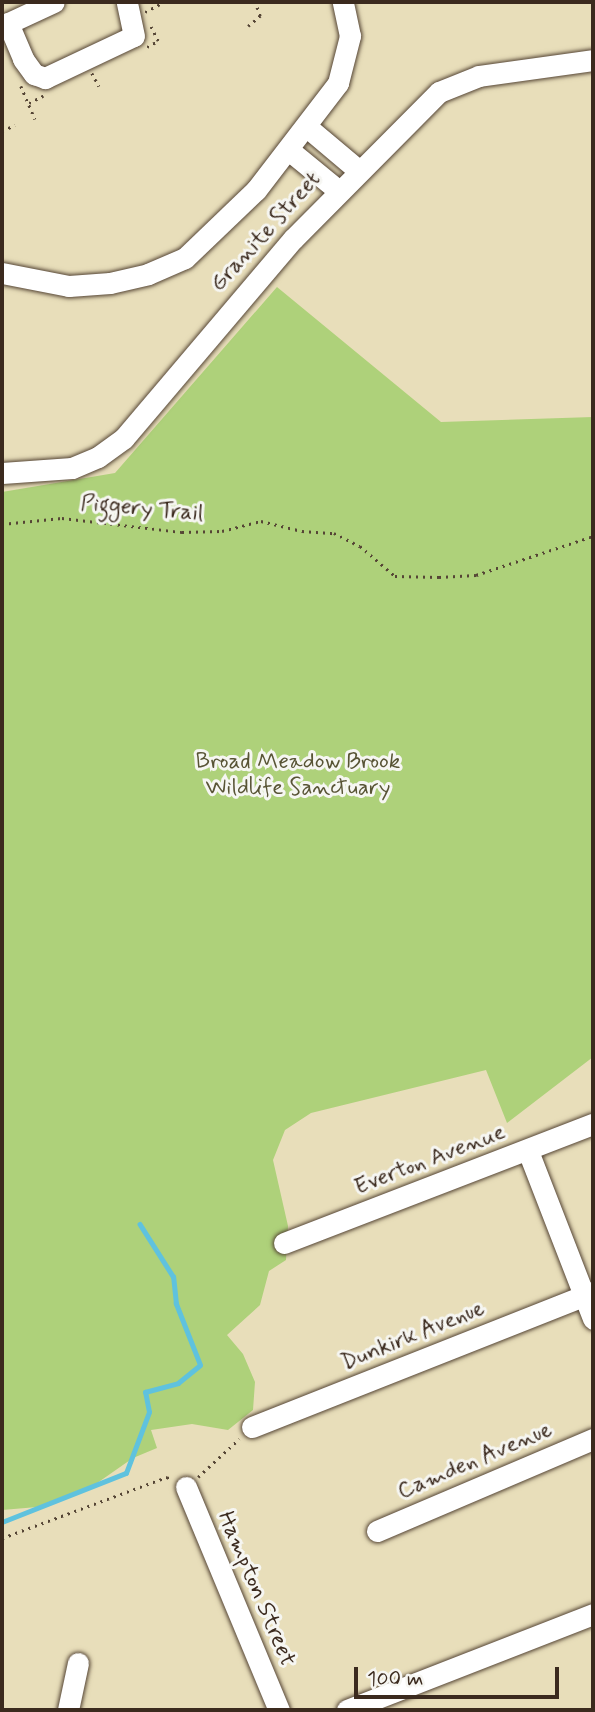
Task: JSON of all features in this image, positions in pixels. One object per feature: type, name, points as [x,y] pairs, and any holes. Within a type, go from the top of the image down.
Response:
[{"type":"street","points":[[54,2],[5,24],[34,74],[45,78],[134,36],[136,7]]},
{"type":"street","points":[[2,273],[69,286],[148,274],[185,258],[217,230],[290,151],[338,83],[351,36],[344,2]]},
{"type":"street","name":"Granite Street","points":[[2,473],[72,468],[98,457],[124,438],[236,302],[425,101],[454,83],[593,60]]},
{"type":"street","points":[[307,127],[358,170]]},
{"type":"street","points":[[290,151],[339,191]]},
{"type":"street","name":"Everton Avenue","points":[[284,1243],[593,1124]]},
{"type":"street","points":[[528,1151],[589,1294],[593,1319]]},
{"type":"street","name":"Dunkirk Avenue","points":[[252,1427],[589,1294]]},
{"type":"street","name":"Camden Avenue","points":[[377,1531],[593,1439]]},
{"type":"street","name":"Hampton Street","points":[[186,1487],[279,1710]]},
{"type":"street","points":[[348,1710],[593,1614]]},
{"type":"street","points":[[68,1710],[78,1663]]},
{"type":"path","points":[[136,7],[164,2]]},
{"type":"path","points":[[248,26],[260,16],[255,2]]},
{"type":"path","points":[[92,73],[99,86]]},
{"type":"path","points":[[2,131],[15,125]]},
{"type":"path","name":"Piggery Trail","points":[[2,524],[62,518],[182,532],[222,531],[261,521],[302,531],[334,533],[360,546],[395,576],[439,577],[476,575],[593,536]]},
{"type":"path","points":[[2,1538],[167,1477],[186,1487],[252,1427]]},
{"type":"green space","name":"Broad Meadow Brook Wildlife Sanctuary","points":[[277,287],[441,422],[593,417],[593,1057],[507,1123],[486,1070],[311,1113],[285,1130],[273,1160],[288,1226],[286,1260],[269,1271],[260,1305],[227,1335],[243,1354],[255,1382],[253,1410],[228,1430],[192,1424],[151,1430],[157,1448],[133,1458],[90,1488],[49,1506],[2,1510],[2,492],[115,473]]},
{"type":"waterway","points":[[2,1522],[126,1473],[149,1412],[145,1392],[178,1383],[200,1365],[176,1304],[173,1277],[140,1225]]}]
